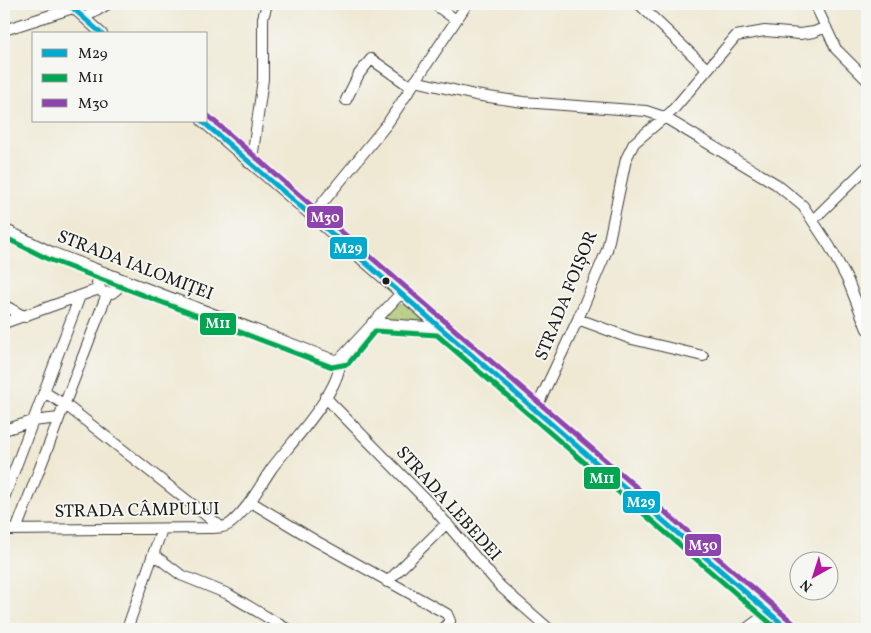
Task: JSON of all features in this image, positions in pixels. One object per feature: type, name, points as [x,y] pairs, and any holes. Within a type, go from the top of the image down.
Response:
[{"type":"street","points":[[84,18],[108,4]]},
{"type":"street","points":[[249,163],[253,152],[263,79],[262,18],[267,4]]},
{"type":"street","points":[[434,4],[456,20]]},
{"type":"street","points":[[311,216],[387,124],[467,4]]},
{"type":"street","points":[[815,5],[831,40],[842,57],[867,80]]},
{"type":"street","points":[[4,30],[70,6],[100,32]]},
{"type":"street","points":[[642,7],[707,69]]},
{"type":"street","name":"STRADA FOIȘOR","points":[[535,411],[578,319],[606,250],[627,154],[637,140],[664,117],[736,36],[765,31],[800,34],[814,32],[826,27]]},
{"type":"street","points":[[346,100],[359,74],[371,59],[413,84],[497,99],[646,111],[664,117],[776,184],[796,200],[813,220],[848,281],[867,329]]},
{"type":"street","points":[[203,122],[788,629]]},
{"type":"street","points":[[813,220],[867,167]]},
{"type":"street","name":"STRADA IALOMIȚEI","points":[[4,229],[51,252],[334,360],[340,360]]},
{"type":"street","points":[[103,291],[97,283],[99,276],[104,272]]},
{"type":"street","points":[[4,323],[80,296],[117,289],[118,278]]},
{"type":"street","points":[[16,530],[59,418],[103,291]]},
{"type":"street","name":"STRADA CÂMPULUI","points":[[4,530],[221,527],[235,519],[251,502],[278,460],[307,426],[339,371],[340,360],[401,293]]},
{"type":"street","points":[[4,498],[80,296]]},
{"type":"street","points":[[4,305],[25,317]]},
{"type":"street","points":[[578,319],[632,339],[703,356]]},
{"type":"street","points":[[372,323],[440,328]]},
{"type":"street","points":[[44,392],[64,404],[221,527]]},
{"type":"street","name":"STRADA LEBEDEI","points":[[325,397],[446,523],[493,579],[549,629]]},
{"type":"street","points":[[4,430],[33,421],[59,418]]},
{"type":"street","points":[[251,502],[447,614],[450,627]]},
{"type":"street","points":[[388,582],[446,523]]},
{"type":"street","points":[[128,629],[162,529]]},
{"type":"street","points":[[154,554],[181,575],[228,594],[287,629]]},
{"type":"street","points":[[746,629],[769,612]]},
{"type":"green space","points":[[399,302],[404,303],[421,317],[421,322],[384,320],[383,317]]},
{"type":"waterway","points":[[863,4],[867,16]]},
{"type":"transit line","name":"M29","points":[[68,4],[100,32]]},
{"type":"transit line","name":"M30","points":[[208,116],[793,623]]},
{"type":"transit line","name":"M29","points":[[203,122],[788,629]]},
{"type":"transit line","name":"M11","points":[[4,237],[48,259],[332,367],[348,364],[375,331],[437,335],[777,629]]}]
